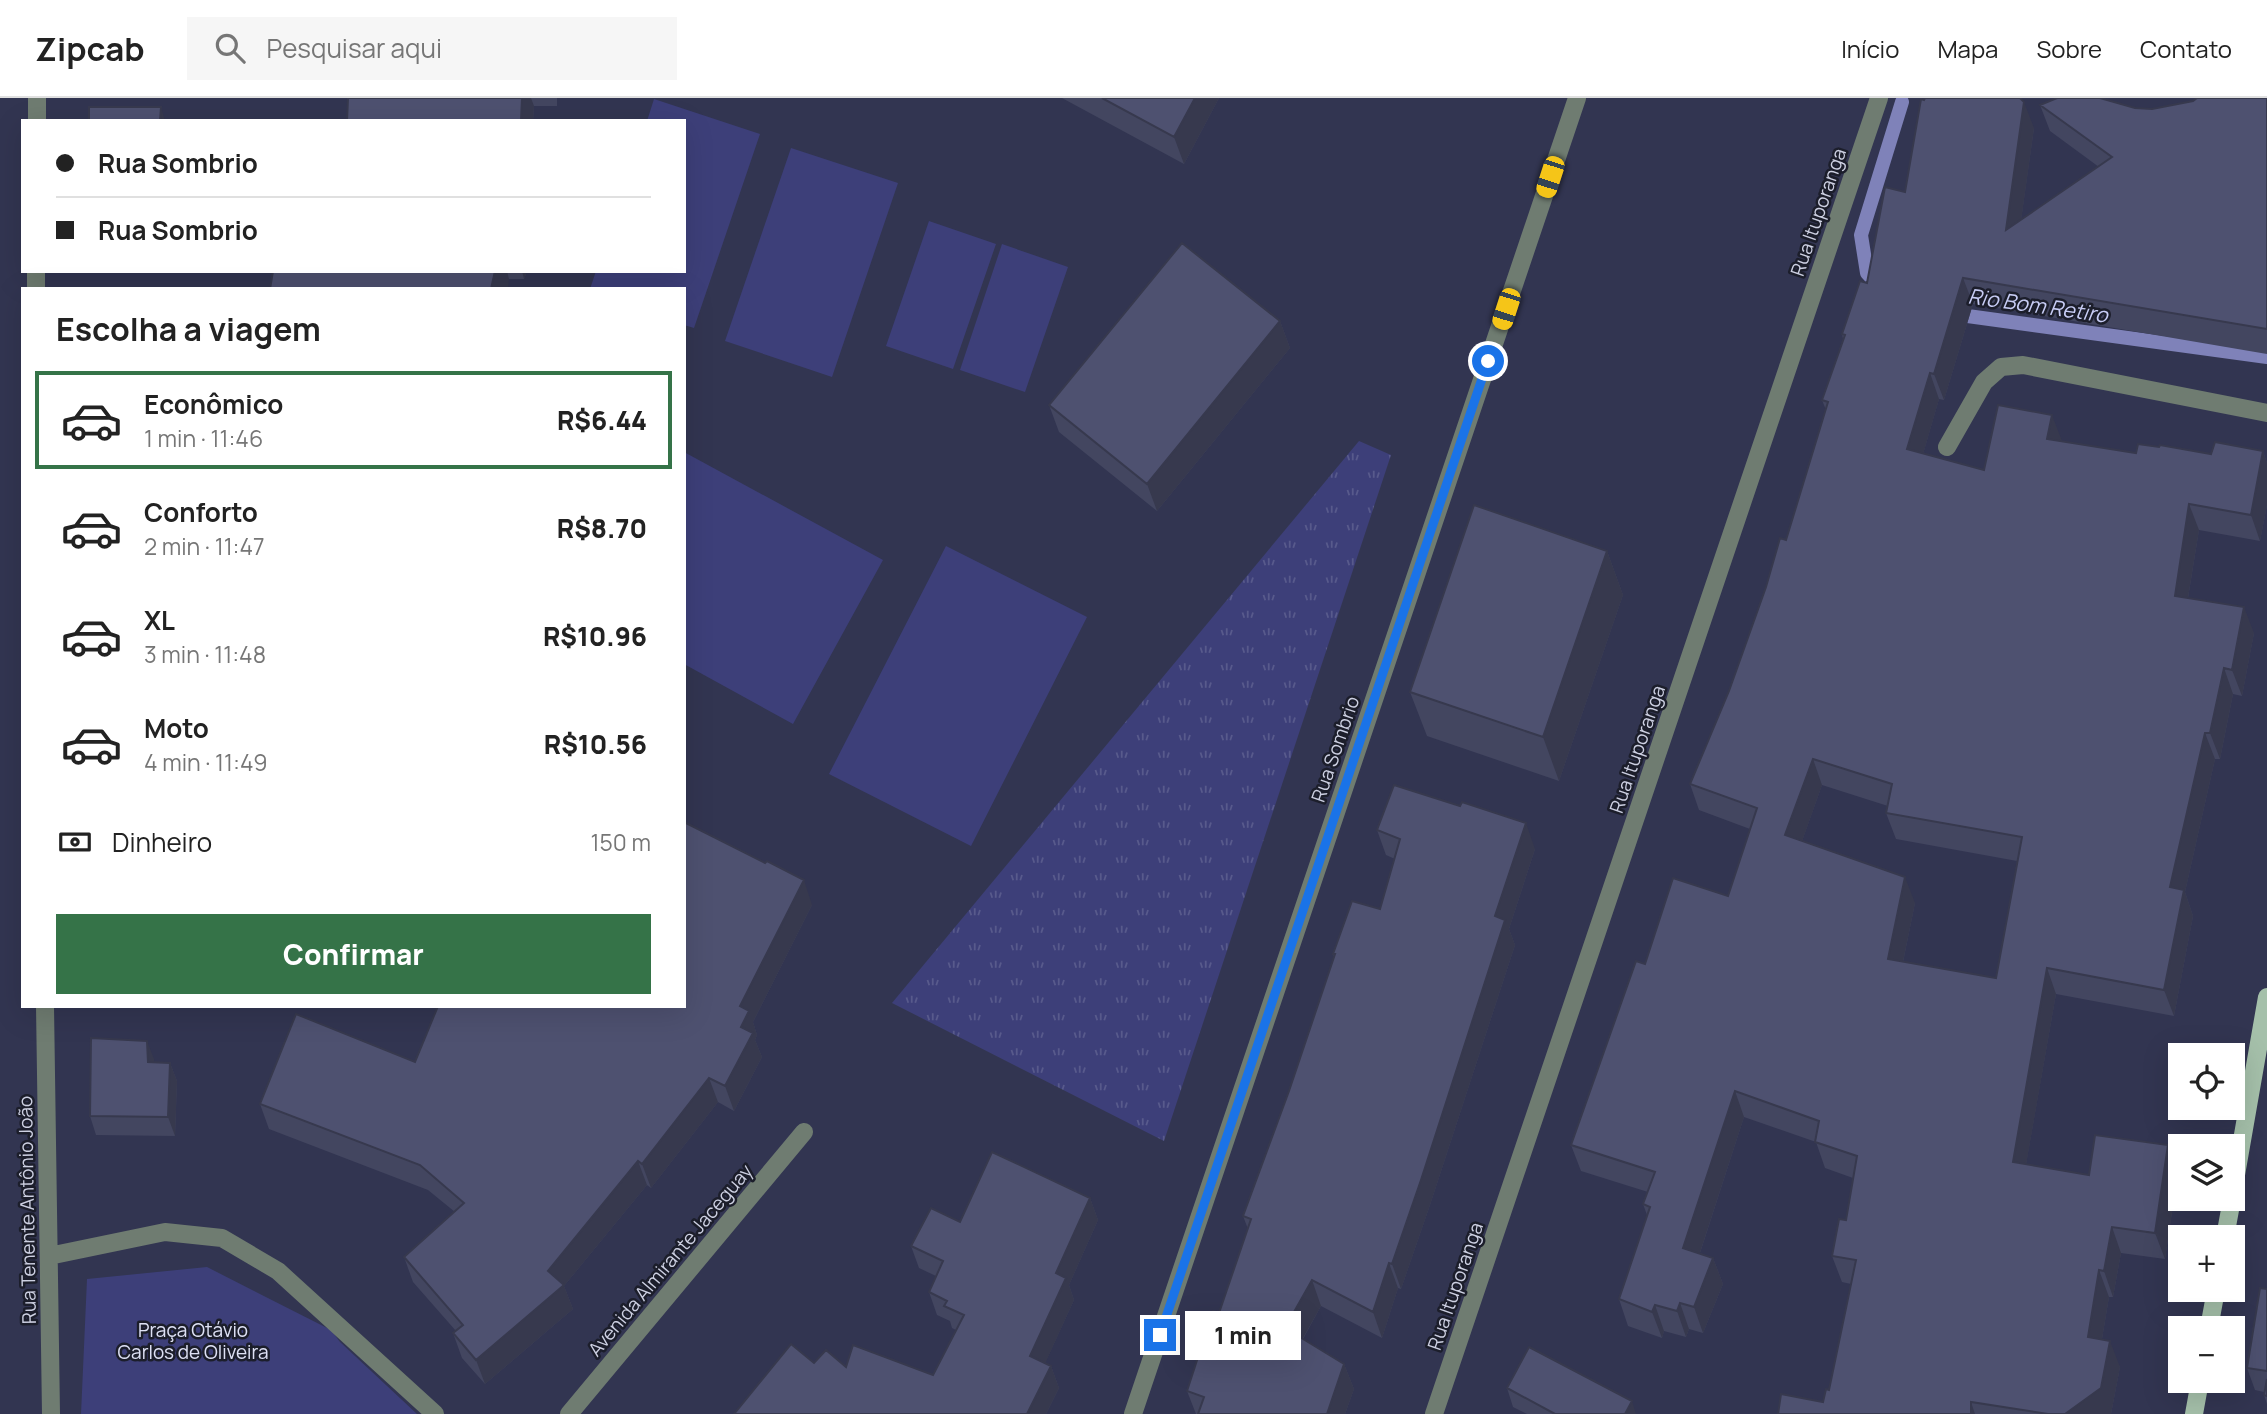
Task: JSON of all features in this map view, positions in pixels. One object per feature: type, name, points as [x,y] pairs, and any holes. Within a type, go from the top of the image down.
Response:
[{"type":"main road","points":[[2243,1134],[2267,997]]},
{"type":"main road","points":[[2194,1414],[2198,1393]]},
{"type":"street","points":[[37,98],[37,119]]},
{"type":"street","name":"Rua Sombrio","points":[[1133,1414],[1577,98]]},
{"type":"street","name":"Rua Ituporanga","points":[[1434,1414],[1879,98]]},
{"type":"street","points":[[1947,447],[1984,382],[2001,367],[2023,365],[2267,413]]},
{"type":"street","name":"Rua Tenente Antônio João","points":[[46,1008],[51,1414]]},
{"type":"street","name":"Avenida Almirante Jaceguay","points":[[569,1414],[804,1132]]},
{"type":"street","points":[[49,1256],[164,1232],[222,1238],[278,1271],[435,1414]]},
{"type":"green space","points":[[654,99],[760,134],[694,328],[686,326],[686,287],[591,287],[595,273],[686,273],[686,119],[648,119]]},
{"type":"green space","points":[[791,148],[898,183],[832,377],[725,341]]},
{"type":"green space","points":[[929,221],[996,244],[953,369],[886,346]]},
{"type":"green space","points":[[1002,244],[1068,267],[1025,392],[960,370]]},
{"type":"green space","points":[[1359,441],[1391,455],[1164,1141],[892,1003]]},
{"type":"green space","points":[[686,453],[883,560],[793,724],[686,665]]},
{"type":"green space","points":[[946,546],[1087,617],[971,846],[829,774]]},
{"type":"green space","name":"Praça Otávio Carlos de Oliveira","points":[[207,1267],[331,1330],[340,1342],[417,1414],[81,1414],[87,1279]]},
{"type":"building","points":[[348,98],[522,98],[521,119],[347,119]]},
{"type":"building","points":[[1102,98],[1195,98],[1174,137]]},
{"type":"building","points":[[2020,98],[2024,102],[2006,230],[2112,157],[2040,105],[2057,98],[2100,98],[2135,108],[2152,109],[2197,98],[2267,98],[2267,329],[1963,278],[1934,374],[1930,373],[1907,449],[1984,470],[1998,405],[2052,415],[2047,439],[2136,453],[2138,444],[2211,454],[2215,442],[2263,451],[2251,515],[2189,504],[2175,596],[2244,607],[2232,670],[2224,668],[2210,733],[2205,733],[2170,887],[2184,890],[2164,990],[2047,968],[2013,1162],[2089,1175],[2095,1135],[2168,1145],[2155,1233],[2112,1227],[2104,1271],[2099,1270],[2088,1337],[2110,1341],[2101,1388],[2065,1414],[2048,1414],[1971,1402],[1971,1414],[1778,1414],[1781,1394],[1823,1402],[1826,1389],[1829,1390],[1856,1260],[1832,1256],[1839,1219],[1846,1220],[1857,1156],[1815,1142],[1819,1121],[1735,1091],[1683,1248],[1713,1258],[1694,1307],[1680,1303],[1677,1311],[1655,1305],[1652,1312],[1619,1299],[1650,1207],[1643,1204],[1655,1172],[1571,1145],[1636,961],[1645,964],[1673,878],[1728,896],[1757,808],[1690,784],[1729,691],[1766,587],[1780,538],[1786,540],[1828,402],[1822,400],[1845,335],[1842,334],[1860,281],[1867,283],[1885,187],[1905,192],[1921,99]],"holes":[[[1813,759],[1892,784],[1886,813],[2022,837],[1996,978],[1888,959],[1905,877],[1785,835]]]},
{"type":"building","points":[[89,107],[161,107],[160,119],[89,119]]},
{"type":"building","points":[[1182,243],[1280,321],[1147,484],[1049,405]]},
{"type":"building","points":[[273,273],[495,273],[491,287],[270,287]]},
{"type":"building","points":[[1474,505],[1607,551],[1543,737],[1410,692]]},
{"type":"building","points":[[1394,785],[1460,806],[1462,802],[1526,823],[1495,916],[1505,920],[1421,1180],[1373,1312],[1312,1280],[1285,1328],[1344,1364],[1327,1414],[1198,1414],[1204,1397],[1187,1391],[1213,1311],[1219,1313],[1251,1219],[1243,1216],[1289,1091],[1352,901],[1380,909],[1400,839],[1377,830]]},
{"type":"building","points":[[686,823],[804,880],[740,1006],[749,1011],[741,1027],[753,1033],[725,1086],[709,1078],[642,1164],[638,1161],[548,1271],[564,1285],[476,1360],[453,1333],[463,1325],[404,1257],[464,1203],[420,1165],[260,1104],[296,1014],[415,1062],[437,1008],[686,1008]]},
{"type":"building","points":[[91,1038],[147,1041],[148,1062],[170,1063],[168,1117],[90,1116]]},
{"type":"building","points":[[992,1152],[1090,1198],[1056,1273],[1066,1278],[1030,1356],[1051,1366],[1027,1414],[734,1414],[791,1344],[814,1363],[826,1350],[846,1367],[853,1345],[933,1375],[964,1315],[944,1306],[947,1301],[929,1292],[943,1261],[911,1246],[931,1208],[960,1222]]},
{"type":"building","points":[[2260,1288],[2267,1289],[2267,1371],[2247,1368]]},
{"type":"building","points":[[1529,1347],[1632,1401],[1625,1414],[1555,1414],[1507,1388]]},
{"type":"waterway","name":"Rio Bom Retiro","points":[[1880,287],[1867,273],[1861,235],[1902,102]]},
{"type":"waterway","name":"Rio Bom Retiro","points":[[1953,314],[2267,357]]},
{"type":"route","points":[[1160,1335],[1488,361]]}]
